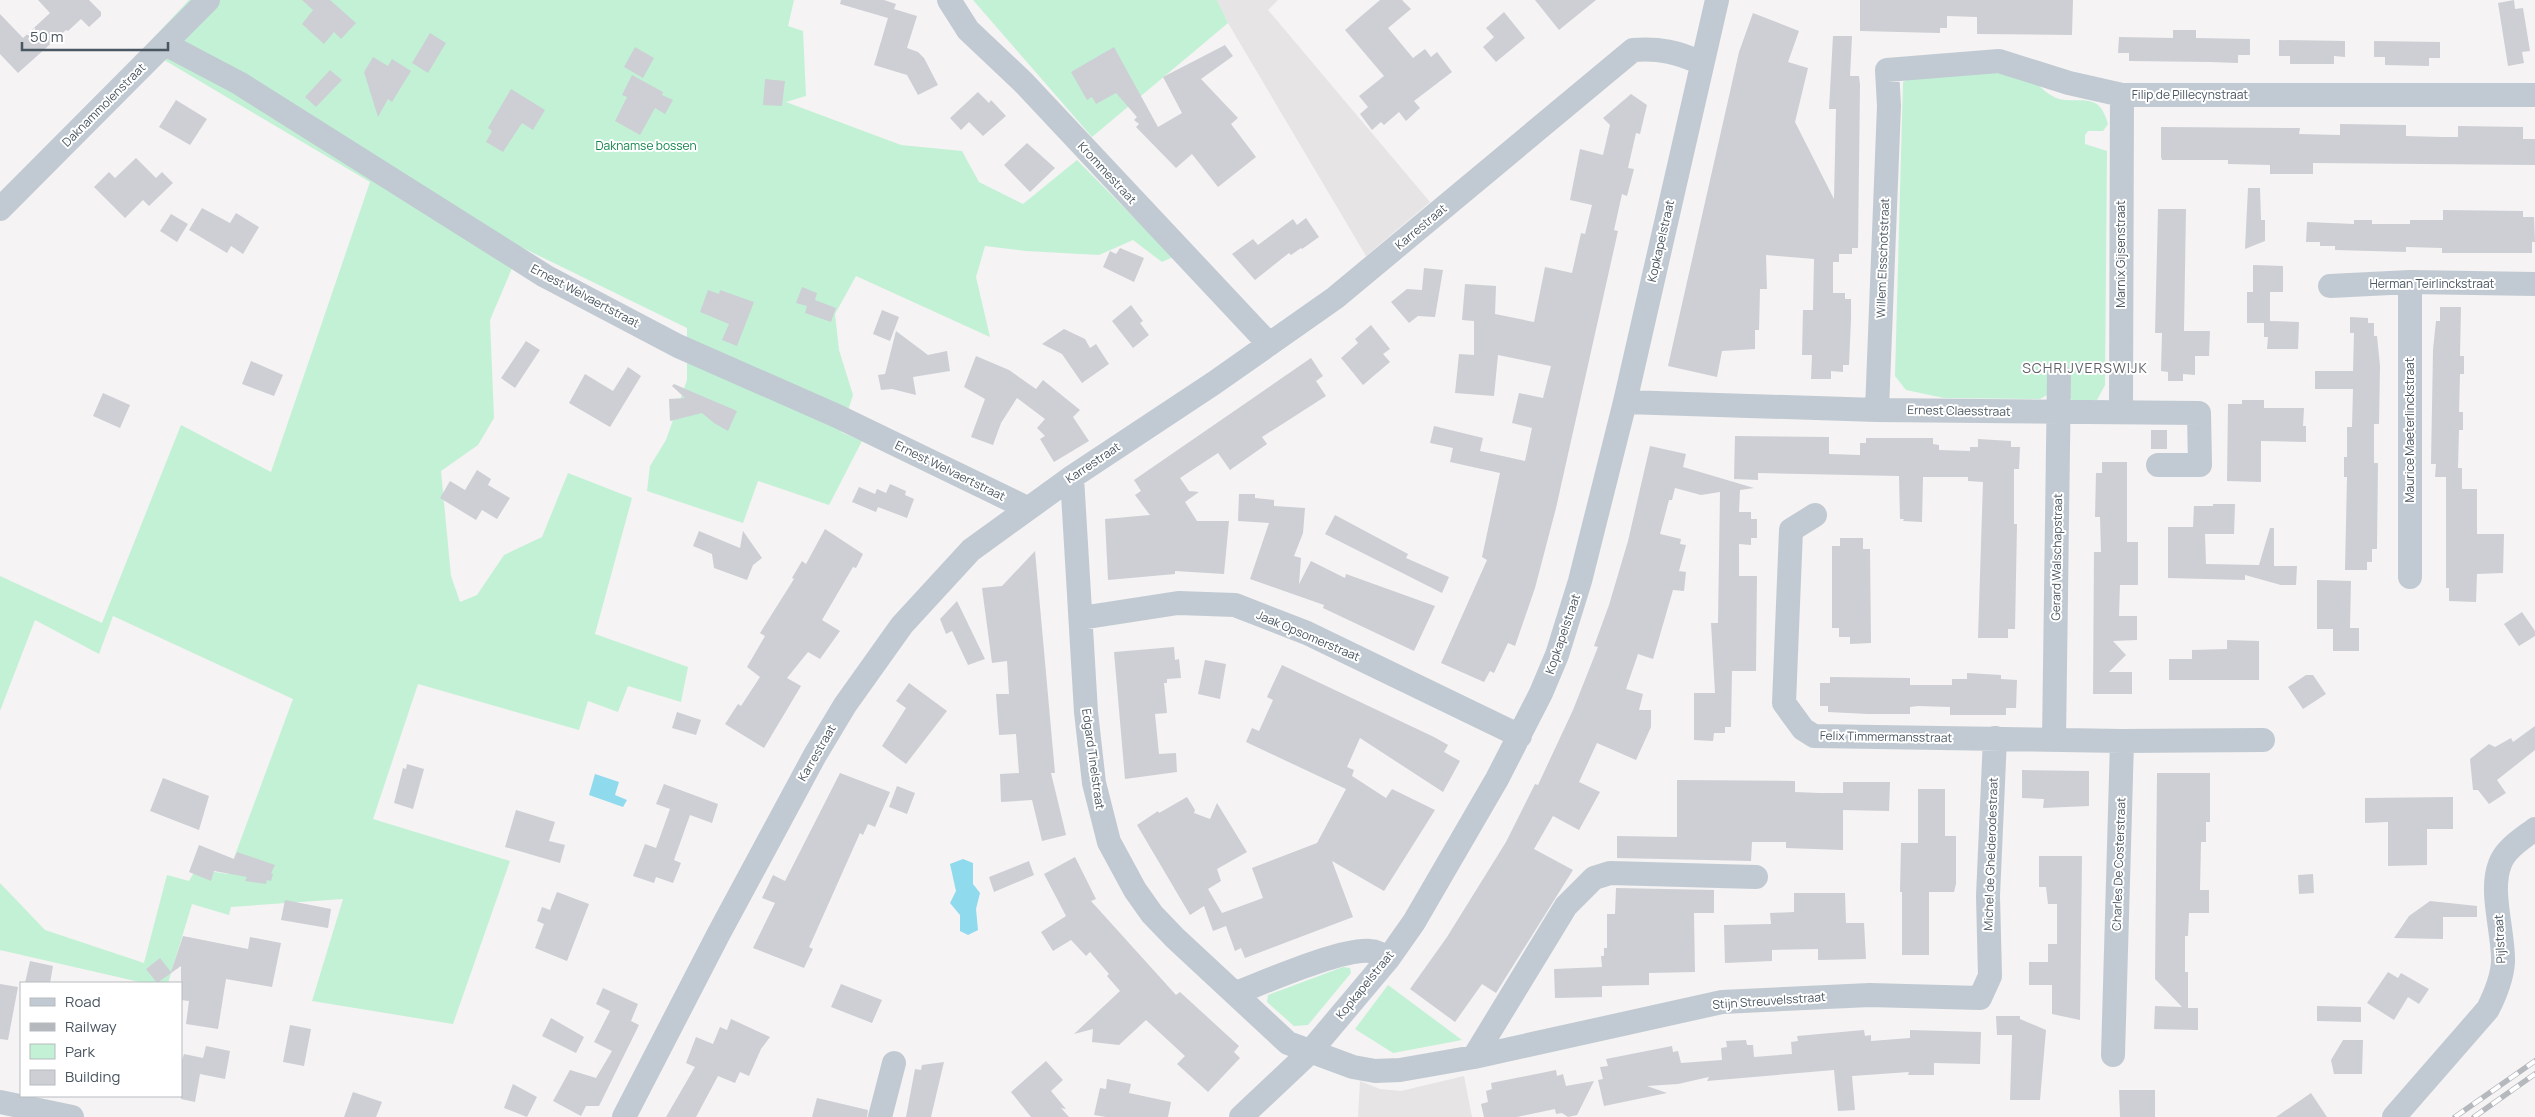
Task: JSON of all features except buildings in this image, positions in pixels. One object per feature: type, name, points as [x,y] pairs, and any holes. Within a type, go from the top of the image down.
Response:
[{"type":"street","name":"Daknammolenstraat","points":[[0,209],[208,0]]},
{"type":"street","name":"Krommestraat","points":[[949,0],[968,30],[1023,82],[1268,343]]},
{"type":"street","points":[[1701,63],[1717,0]]},
{"type":"street","name":"Ernest Welvaertstraat","points":[[165,44],[239,83],[552,280],[678,346],[837,416],[1027,508]]},
{"type":"street","name":"Karrestraat","points":[[624,1117],[783,815],[845,705],[902,625],[971,550],[1027,508],[1214,383],[1268,343],[1335,298],[1633,50],[1656,48],[1680,53],[1701,63]]},
{"type":"street","name":"Filip de Pillecynstraat","points":[[1889,106],[1887,70],[1999,61],[2069,83],[2122,95],[2535,95]]},
{"type":"street","name":"Kopkapelstraat","points":[[1240,1117],[1309,1053],[1388,958],[1439,883],[1520,736],[1554,663],[1570,618],[1625,402],[1701,63]]},
{"type":"street","name":"Marnix Gijsenstraat","points":[[2121,412],[2122,95]]},
{"type":"street","name":"Willem Elsschotstraat","points":[[1877,410],[1889,106]]},
{"type":"street","name":"Herman Teirlinckstraat","points":[[2330,286],[2410,282],[2535,284]]},
{"type":"street","name":"Maurice Maeterlinckstraat","points":[[2410,282],[2410,577]]},
{"type":"street","name":"Gerard Walschapstraat","points":[[2054,739],[2059,374]]},
{"type":"street","name":"Ernest Claesstraat","points":[[1625,402],[1877,410],[2199,413],[2200,465],[2158,465]]},
{"type":"street","name":"Edgard Tinelstraat","points":[[1072,477],[1089,748],[1098,801],[1109,842],[1135,890],[1152,914],[1175,938],[1288,1043],[1309,1053]]},
{"type":"street","name":"Felix Timmermansstraat","points":[[1815,515],[1790,530],[1784,703],[1803,729],[1814,736],[2054,739]]},
{"type":"street","name":"Jaak Opsomerstraat","points":[[1081,618],[1178,603],[1235,605],[1307,633],[1520,736]]},
{"type":"street","name":"Michel de Ghelderodestraat","points":[[1980,998],[1990,976],[1988,896],[1995,738]]},
{"type":"street","points":[[2054,739],[2122,741],[2263,740]]},
{"type":"street","name":"Charles De Costerstraat","points":[[2113,1055],[2122,741]]},
{"type":"street","name":"Pijlstraat","points":[[2394,1117],[2488,1009],[2497,990],[2503,964],[2496,876],[2500,862],[2508,851],[2535,829]]},
{"type":"street","points":[[1474,1057],[1566,906],[1594,878],[1610,873],[1756,877]]},
{"type":"street","points":[[1236,993],[1303,967],[1355,952],[1370,950],[1388,958]]},
{"type":"street","name":"Stijn Streuvelsstraat","points":[[1309,1053],[1353,1068],[1375,1071],[1400,1070],[1474,1057],[1722,1002],[1870,995],[1980,998]]},
{"type":"street","points":[[880,1117],[894,1062]]},
{"type":"street","points":[[0,1102],[72,1117]]},
{"type":"shaded area","points":[[1217,0],[1278,0],[1268,10],[1430,202],[1366,256],[1228,23]]},
{"type":"shaded area","points":[[1464,1076],[1472,1117],[1358,1117],[1360,1081],[1380,1089],[1401,1091]]},
{"type":"green space","name":"Daknamse bossen","points":[[189,0],[794,0],[788,26],[803,31],[806,96],[786,102],[901,145],[962,151],[979,182],[1023,204],[1077,160],[1173,257],[1162,262],[1133,240],[1099,255],[1026,251],[985,246],[976,277],[990,337],[856,276],[835,314],[839,350],[853,395],[841,432],[862,441],[829,505],[758,481],[743,523],[647,491],[650,466],[666,440],[687,380],[687,328],[521,247],[490,320],[494,418],[478,445],[441,471],[451,576],[460,602],[477,595],[504,555],[542,537],[568,473],[632,498],[595,634],[688,667],[681,702],[628,686],[618,712],[588,701],[579,730],[418,684],[373,819],[510,861],[453,1024],[312,1001],[343,899],[231,907],[229,915],[192,904],[168,982],[140,982],[0,950],[0,883],[45,930],[144,963],[167,875],[189,881],[196,869],[228,874],[293,699],[113,616],[99,654],[35,620],[0,711],[0,576],[102,623],[181,425],[271,472],[370,182],[144,48]]},
{"type":"green space","points":[[973,0],[1217,0],[1228,23],[1092,137]]},
{"type":"green space","points":[[2004,71],[2030,75],[2045,91],[2060,99],[2087,101],[2097,104],[2105,115],[2108,124],[2103,131],[2088,131],[2085,135],[2085,144],[2107,151],[2105,385],[2097,400],[2077,401],[2049,394],[2040,399],[1944,398],[1906,390],[1895,376],[1903,82],[1919,74]]},
{"type":"green space","points":[[1343,967],[1350,968],[1351,973],[1308,1025],[1294,1026],[1267,1002],[1268,995]]},
{"type":"green space","points":[[1388,985],[1462,1040],[1393,1053],[1355,1029]]},
{"type":"water","points":[[595,774],[619,782],[615,795],[627,800],[623,807],[589,795]]},
{"type":"water","points":[[963,859],[973,863],[973,884],[980,893],[976,909],[978,930],[968,935],[960,931],[960,915],[950,903],[956,891],[950,864]]},
{"type":"railway","points":[[2455,1117],[2535,1061]]},
{"type":"railway","points":[[2474,1117],[2535,1074]]},
{"type":"district","name":"SCHRIJVERSWIJK","points":[[2085,368]]}]
